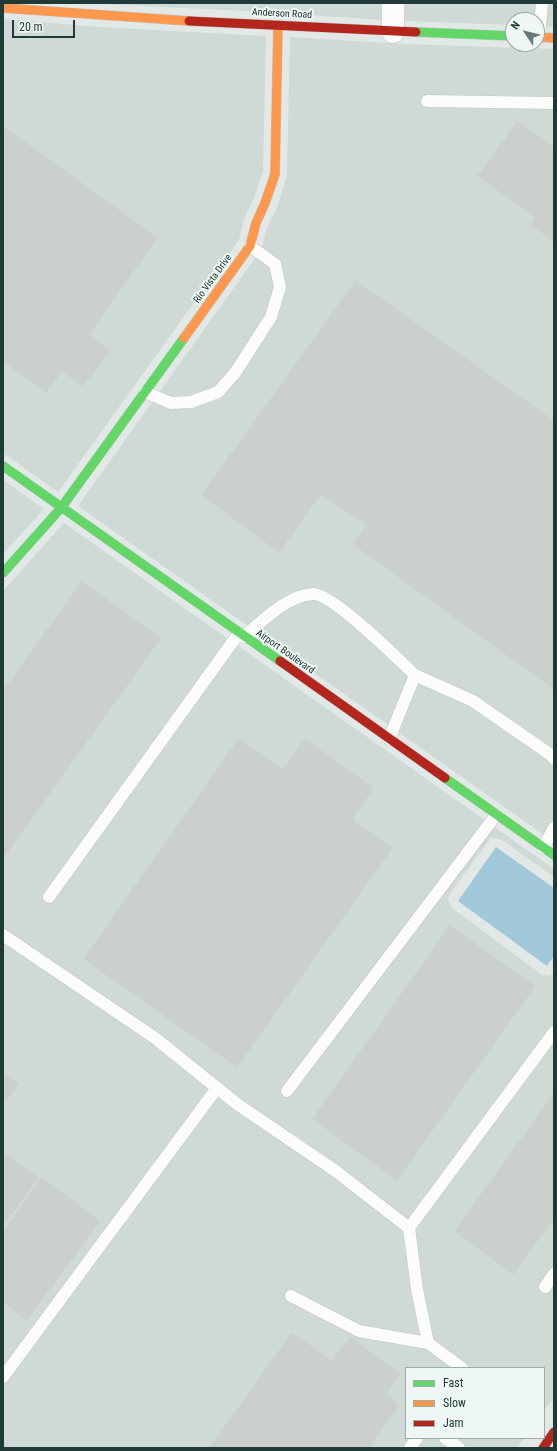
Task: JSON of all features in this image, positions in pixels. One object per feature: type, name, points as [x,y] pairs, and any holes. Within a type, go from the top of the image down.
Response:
[{"type":"street","points":[[393,3],[393,32]]},
{"type":"street","name":"Anderson Road","points":[[3,8],[109,16],[393,32],[505,36]]},
{"type":"street","name":"Rio Vista Drive","points":[[3,573],[61,508],[250,246],[256,223],[275,174],[278,25]]},
{"type":"street","name":"Airport Boulevard","points":[[3,466],[554,855]]},
{"type":"street","points":[[543,1448],[551,1433]]},
{"type":"lane","points":[[427,101],[554,103]]},
{"type":"lane","points":[[145,392],[171,403],[191,402],[218,392],[235,373],[271,317],[280,287],[275,264],[250,246]]},
{"type":"lane","points":[[49,897],[241,635],[270,614],[298,597],[315,593],[339,606],[415,675],[473,701],[552,755],[554,758]]},
{"type":"lane","points":[[389,739],[415,675]]},
{"type":"lane","points":[[287,1091],[496,815]]},
{"type":"lane","points":[[543,848],[554,828]]},
{"type":"lane","points":[[3,935],[155,1038],[237,1104],[338,1172],[408,1228],[417,1289],[428,1343]]},
{"type":"lane","points":[[408,1228],[554,1032]]},
{"type":"lane","points":[[3,1377],[217,1088]]},
{"type":"lane","points":[[544,1287],[554,1274]]},
{"type":"lane","points":[[291,1296],[359,1331],[428,1343],[461,1367]]},
{"type":"lane","points":[[410,1448],[416,1439]]},
{"type":"lane","points":[[446,1439],[459,1448]]},
{"type":"shaded area","points":[[84,3],[381,3],[381,20],[267,12]]},
{"type":"shaded area","points":[[405,3],[554,3],[554,27],[545,26],[545,12],[505,12],[505,25],[405,21]]},
{"type":"shaded area","points":[[3,19],[99,27],[266,36],[263,171],[254,198],[244,219],[239,240],[58,492],[3,453]]},
{"type":"shaded area","points":[[290,37],[404,44],[505,47],[505,52],[545,52],[545,49],[554,49],[554,842],[78,506],[261,250],[267,228],[277,208],[287,175]]},
{"type":"shaded area","points":[[3,480],[44,509],[3,554]]},
{"type":"shaded area","points":[[64,523],[554,869],[554,877],[502,840],[495,838],[490,839],[449,895],[448,900],[452,908],[541,974],[548,976],[554,974],[554,1397],[545,1410],[545,1367],[405,1367],[405,1439],[524,1439],[517,1448],[3,1448],[3,591]]},
{"type":"water","points":[[496,847],[554,888],[554,956],[547,966],[458,901]]},
{"type":"building","points":[[518,122],[554,147],[554,241],[531,225],[536,218],[478,176]]},
{"type":"building","points":[[3,126],[157,238],[89,334],[110,351],[83,386],[62,371],[46,392],[3,361]]},
{"type":"building","points":[[356,281],[554,421],[554,689],[353,544],[367,525],[321,494],[279,552],[202,495]]},
{"type":"building","points":[[82,582],[161,638],[3,858],[3,692]]},
{"type":"building","points":[[239,739],[283,770],[305,739],[373,788],[352,820],[392,848],[237,1067],[84,959]]},
{"type":"building","points":[[450,926],[535,986],[397,1180],[313,1119]]},
{"type":"building","points":[[3,1073],[19,1084],[5,1102],[3,1101]]},
{"type":"building","points":[[554,1094],[554,1218],[513,1274],[455,1231]]},
{"type":"building","points":[[4,1153],[38,1177],[6,1222],[3,1219]]},
{"type":"building","points":[[42,1178],[100,1221],[27,1320],[3,1302],[3,1232]]},
{"type":"building","points":[[292,1333],[332,1361],[350,1337],[400,1374],[385,1394],[399,1405],[368,1448],[210,1448]]},
{"type":"traffic: fast","points":[[416,32],[505,36]]},
{"type":"traffic: fast","points":[[3,573],[61,508],[184,338]]},
{"type":"traffic: fast","points":[[3,466],[280,661]]},
{"type":"traffic: fast","points":[[445,778],[554,855]]},
{"type":"traffic: slow","points":[[3,8],[189,21]]},
{"type":"traffic: slow","points":[[184,338],[250,246],[256,223],[275,174],[278,25]]},
{"type":"traffic: slow","points":[[545,37],[554,38]]},
{"type":"traffic: jam","points":[[189,21],[416,32]]},
{"type":"traffic: jam","points":[[280,661],[445,778]]},
{"type":"traffic: jam","points":[[543,1448],[554,1432]]}]
